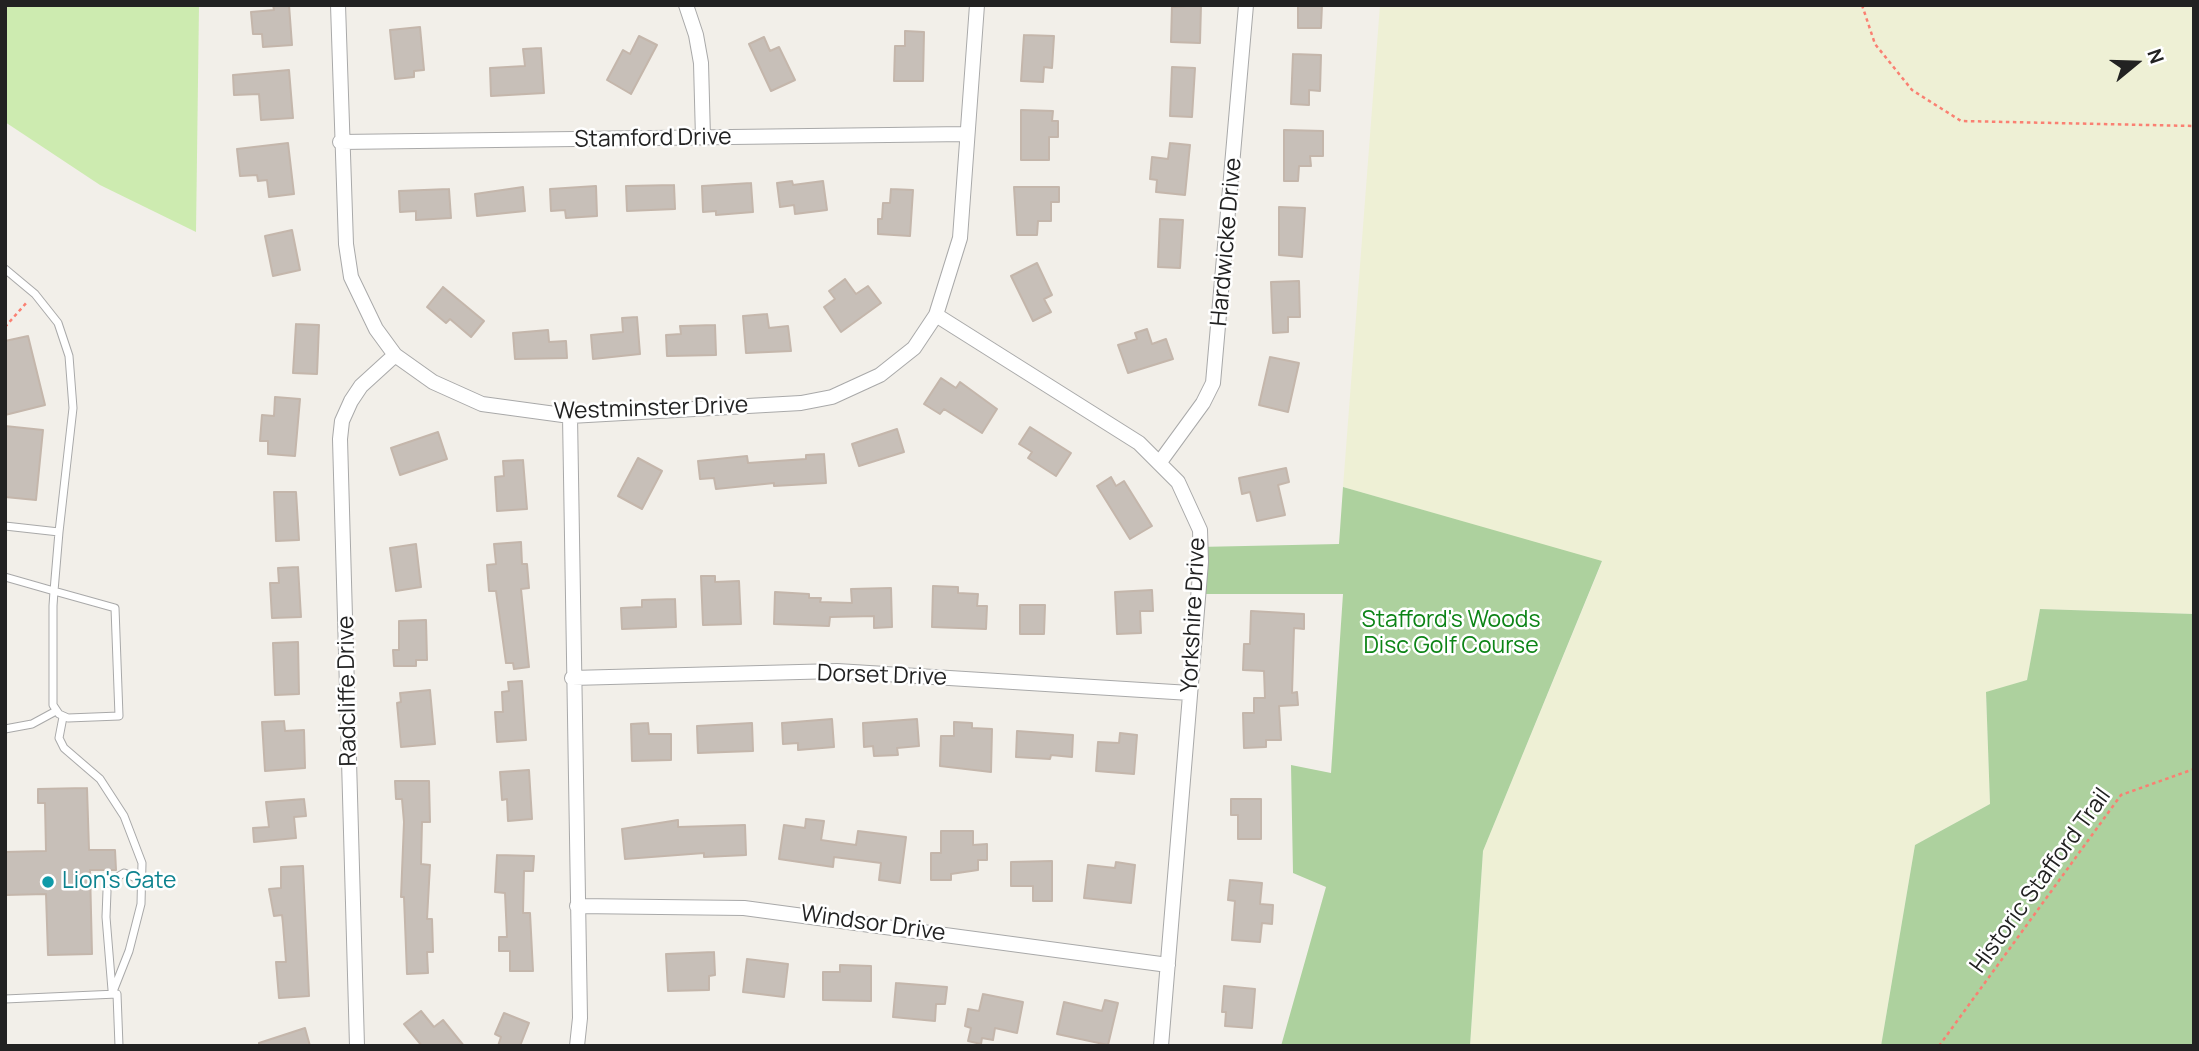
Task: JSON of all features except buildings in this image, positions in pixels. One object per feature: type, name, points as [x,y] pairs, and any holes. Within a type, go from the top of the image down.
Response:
[{"type":"street","name":"Westminster Drive","points":[[338,5],[340,142],[351,277],[376,329],[395,355],[433,382],[482,404],[570,416],[801,403],[832,397],[888,368],[914,348],[936,315],[960,239],[977,5]]},
{"type":"street","points":[[685,5],[696,35],[701,63],[703,138]]},
{"type":"street","name":"Hardwicke Drive","points":[[1160,462],[1203,403],[1213,383],[1247,5]]},
{"type":"street","name":"Stamford Drive","points":[[340,142],[966,134]]},
{"type":"street","name":"Yorkshire Drive","points":[[936,315],[1139,443],[1178,482],[1199,530],[1201,562],[1161,1046]]},
{"type":"street","name":"Radcliffe Drive","points":[[357,1046],[340,439],[342,421],[351,401],[361,386],[395,355]]},
{"type":"street","points":[[570,416],[572,678],[580,1018],[577,1046]]},
{"type":"street","name":"Dorset Drive","points":[[572,678],[838,671],[1190,693]]},
{"type":"street","name":"Windsor Drive","points":[[577,906],[744,908],[1168,965]]},
{"type":"lane","points":[[5,269],[35,294],[58,323],[69,356],[73,408],[54,591],[53,705],[60,714],[59,738],[64,748],[100,779],[124,816],[142,863],[141,904],[129,951],[112,994]]},
{"type":"lane","points":[[5,526],[59,532]]},
{"type":"lane","points":[[5,577],[116,608],[119,716],[60,714],[32,724],[5,729]]},
{"type":"lane","points":[[114,878],[124,873],[141,880]]},
{"type":"lane","points":[[107,891],[106,917],[112,994]]},
{"type":"lane","points":[[5,999],[117,994],[119,1046]]},
{"type":"path","points":[[1862,5],[1875,44],[1912,90],[1961,121],[2194,126]]},
{"type":"path","points":[[5,327],[35,294]]},
{"type":"path","name":"Historic Stafford Trail","points":[[1939,1046],[2121,795],[2194,769]]},
{"type":"green space","points":[[5,5],[199,5],[196,232],[100,185],[5,122]]},
{"type":"green space","points":[[1380,5],[2194,5],[2194,614],[2040,609],[2027,680],[1986,693],[1990,804],[1915,845],[1881,1046],[1470,1046],[1483,851],[1602,562],[1343,487]]},
{"type":"green space","name":"Stafford's Woods Disc Golf Course","points":[[1343,487],[1602,561],[1483,851],[1470,1046],[1281,1046],[1326,887],[1293,873],[1291,765],[1331,773],[1343,594],[1198,594],[1198,547],[1339,544]]},
{"type":"green space","points":[[2040,609],[2194,614],[2194,1046],[1881,1046],[1915,845],[1990,804],[1986,692],[2027,680]]},
{"type":"place","name":"Lion's Gate","points":[[48,882]]}]
